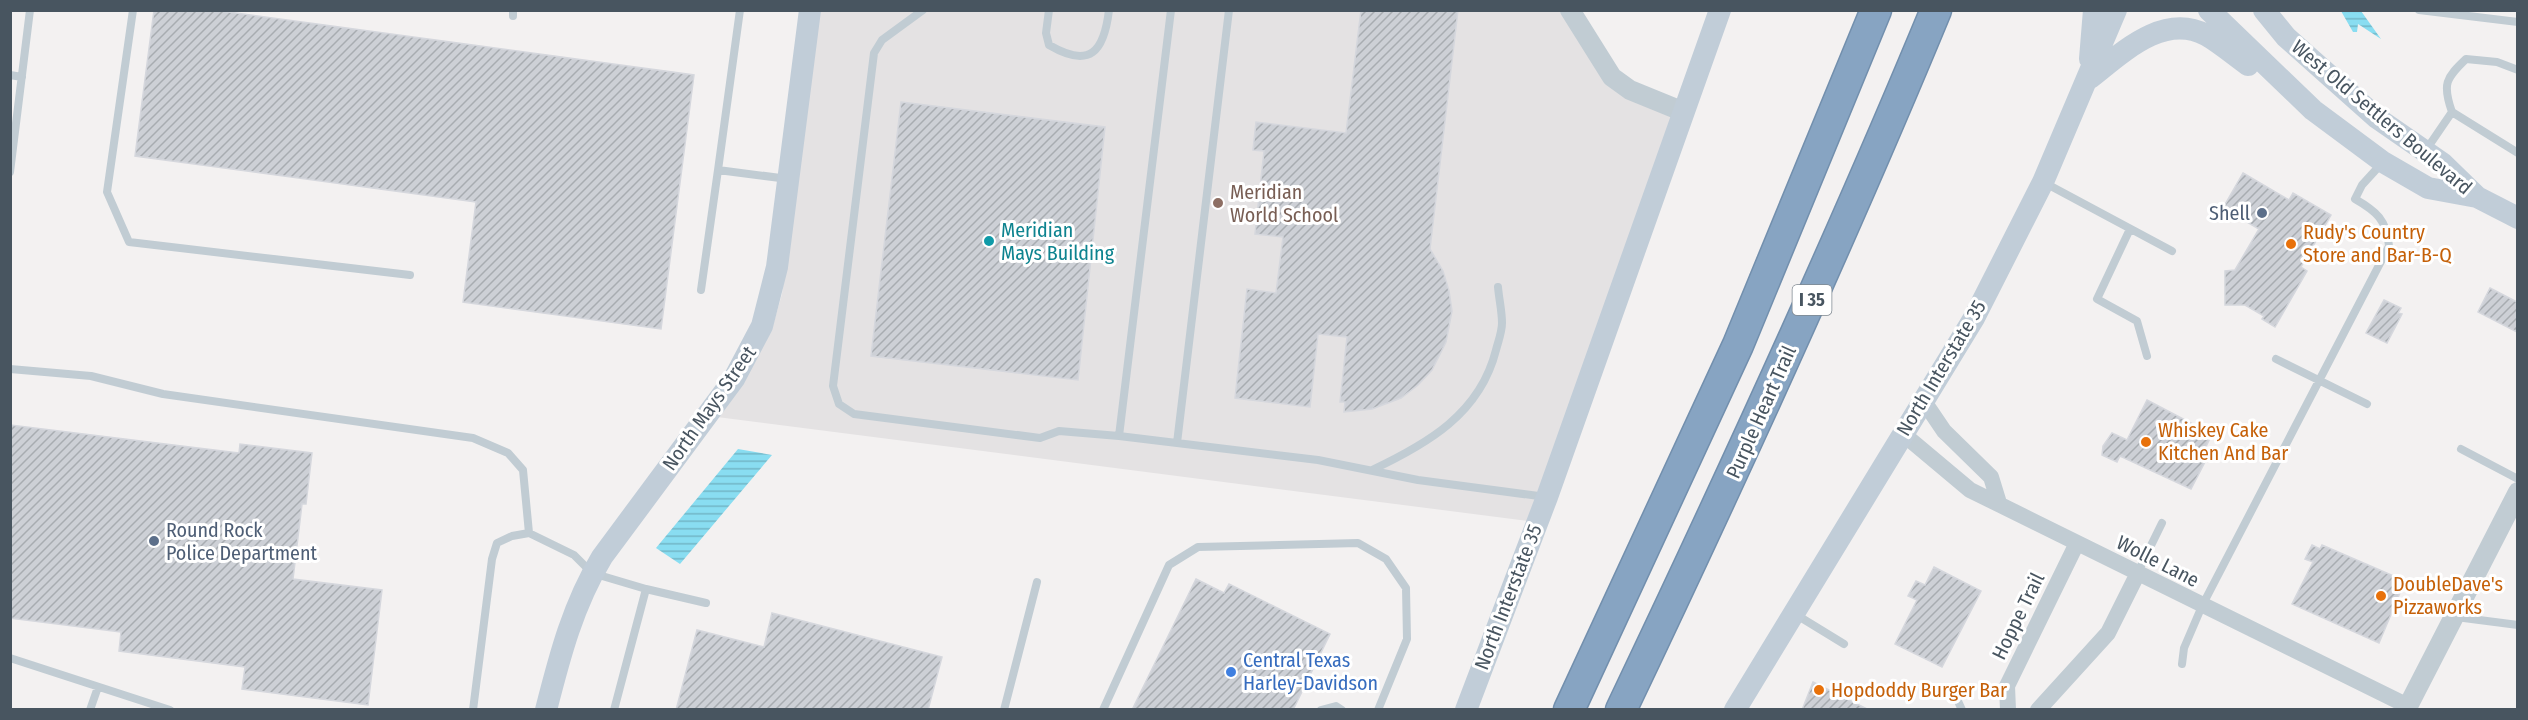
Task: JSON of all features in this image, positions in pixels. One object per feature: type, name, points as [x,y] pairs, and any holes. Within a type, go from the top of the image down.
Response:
[{"type":"highway","name":"I 35","points":[[1569,710],[1738,345],[1876,10]]},
{"type":"highway","name":"Purple Heart Trail","points":[[1621,710],[1828,264],[1936,10]]},
{"type":"highway","points":[[1630,710],[1680,586]]},
{"type":"main road","name":"North Mays Street","points":[[546,710],[566,635],[592,573],[734,379],[750,353],[771,297],[810,10]]},
{"type":"main road","points":[[2089,79],[2094,10]]},
{"type":"main road","name":"North Interstate 35","points":[[1735,710],[1974,318],[2043,182],[2089,79],[2116,10]]},
{"type":"main road","name":"West Old Settlers Boulevard","points":[[2209,10],[2313,110],[2383,162],[2428,188],[2477,197]]},
{"type":"main road","points":[[2264,10],[2286,37]]},
{"type":"main road","points":[[2272,10],[2286,37]]},
{"type":"main road","name":"North Interstate 35","points":[[1466,710],[1546,497],[1719,14]]},
{"type":"main road","points":[[2089,79],[2135,44],[2163,31],[2183,28],[2204,34],[2313,110]]},
{"type":"main road","name":"West Old Settlers Boulevard","points":[[2286,37],[2377,118],[2442,163],[2477,197],[2517,218]]},
{"type":"street","points":[[1570,10],[1611,76],[1630,90],[1684,112]]},
{"type":"street","points":[[1655,100],[1668,117],[1673,142]]},
{"type":"street","points":[[1923,400],[1944,431],[1991,477],[2000,503]]},
{"type":"street","name":"Wolle Lane","points":[[1902,434],[1970,490],[2407,708]]},
{"type":"street","points":[[2407,708],[2517,492]]},
{"type":"street","name":"Hoppe Trail","points":[[2008,710],[2007,686],[2077,543]]},
{"type":"street","points":[[2038,710],[2108,633],[2137,575]]},
{"type":"lane","points":[[10,172],[30,10]]},
{"type":"lane","points":[[133,10],[107,192],[129,242],[410,275]]},
{"type":"lane","points":[[700,290],[740,10]]},
{"type":"lane","points":[[923,10],[882,40],[874,53],[833,386],[839,404],[854,414],[1040,438],[1059,431],[1119,436],[1318,460],[1418,480],[1546,497]]},
{"type":"lane","points":[[1049,10],[1046,33],[1048,45],[1061,52],[1084,56],[1099,49],[1107,34],[1109,10]]},
{"type":"lane","points":[[1119,436],[1171,10]]},
{"type":"lane","points":[[1177,443],[1229,10]]},
{"type":"lane","points":[[2419,10],[2517,22]]},
{"type":"lane","points":[[2517,70],[2497,62],[2466,58],[2448,75],[2446,95],[2452,112],[2517,153]]},
{"type":"lane","points":[[10,75],[22,77]]},
{"type":"lane","points":[[2425,152],[2452,112]]},
{"type":"lane","points":[[2182,664],[2184,648],[2202,606],[2389,246],[2388,231],[2383,219],[2355,199],[2362,185],[2383,162]]},
{"type":"lane","points":[[718,170],[788,179]]},
{"type":"lane","points":[[2043,182],[2172,251]]},
{"type":"lane","points":[[2130,229],[2097,299],[2137,321],[2147,356]]},
{"type":"lane","points":[[1371,470],[1420,447],[1450,425],[1476,394],[1491,368],[1502,325],[1497,287]]},
{"type":"lane","points":[[2276,359],[2367,404]]},
{"type":"lane","points":[[10,369],[91,376],[163,394],[473,438],[508,453],[523,470],[529,533]]},
{"type":"lane","points":[[2461,449],[2517,479]]},
{"type":"lane","points":[[2137,575],[2162,523]]},
{"type":"lane","points":[[473,710],[492,559],[497,543],[512,536],[529,533],[574,555],[592,573],[706,603]]},
{"type":"lane","points":[[1103,710],[1169,565],[1198,547],[1358,543],[1386,559],[1406,588],[1407,639],[1378,710]]},
{"type":"lane","points":[[1004,710],[1037,582]]},
{"type":"lane","points":[[614,710],[646,589]]},
{"type":"lane","points":[[1794,613],[1844,644]]},
{"type":"lane","points":[[2454,616],[2517,625]]},
{"type":"lane","points":[[10,658],[170,710]]},
{"type":"lane","points":[[90,710],[98,687]]},
{"type":"lane","points":[[1957,699],[1962,710]]},
{"type":"lane","points":[[1321,710],[1336,706],[1342,710]]},
{"type":"shaded area","name":"Meridian World School","points":[[819,11],[1565,11],[1602,70],[1673,113],[1528,521],[717,417],[771,332],[782,294]]},
{"type":"water","points":[[2341,11],[2361,11],[2381,39],[2358,24],[2357,32],[2353,32]]},
{"type":"water","points":[[738,449],[772,455],[680,564],[656,548]]},
{"type":"building","points":[[154,10],[214,10],[694,75],[661,329],[463,302],[476,202],[135,156]]},
{"type":"building","points":[[1361,10],[1458,10],[1430,249],[1443,271],[1449,291],[1452,311],[1446,342],[1432,370],[1418,385],[1401,398],[1372,409],[1344,412],[1345,402],[1340,402],[1347,337],[1318,334],[1310,407],[1235,398],[1247,289],[1276,293],[1283,237],[1255,234],[1264,151],[1253,150],[1256,122],[1346,133]]},
{"type":"building","name":"Meridian Mays Building","points":[[901,102],[1105,127],[1078,380],[871,356]]},
{"type":"building","points":[[2243,173],[2289,200],[2293,193],[2331,215],[2301,267],[2307,271],[2275,327],[2262,319],[2264,316],[2245,305],[2225,305],[2225,271],[2235,270],[2259,229],[2223,208]]},
{"type":"building","points":[[2490,288],[2517,302],[2517,332],[2478,312]]},
{"type":"building","points":[[2384,300],[2401,308],[2398,313],[2402,314],[2387,343],[2366,333]]},
{"type":"building","points":[[2147,400],[2212,434],[2202,455],[2207,458],[2191,489],[2120,456],[2117,462],[2102,455],[2103,446],[2112,433],[2127,440]]},
{"type":"building","name":"Round Rock Police Department","points":[[10,425],[239,453],[240,444],[312,453],[306,504],[302,504],[293,579],[382,590],[368,705],[242,689],[245,667],[119,651],[121,632],[10,618]]},
{"type":"building","points":[[2312,545],[2320,549],[2322,545],[2405,581],[2379,643],[2292,604],[2313,562],[2305,559]]},
{"type":"building","points":[[1934,567],[1981,591],[1942,667],[1895,644],[1917,600],[1908,596],[1916,581],[1925,585]]},
{"type":"building","name":"Central Texas Harley-Davidson","points":[[1196,579],[1224,593],[1229,584],[1330,634],[1293,710],[1132,710]]},
{"type":"building","points":[[772,613],[942,657],[928,710],[676,710],[697,630],[764,647]]},
{"type":"building","name":"Hopdoddy Burger Bar","points":[[1813,682],[1869,710],[1802,710]]},
{"type":"place","name":"Meridian World School","points":[[1218,203]]},
{"type":"place","name":"Shell","points":[[2262,213]]},
{"type":"place","name":"Meridian Mays Building","points":[[989,241]]},
{"type":"place","name":"Rudy's Country Store and Bar-B-Q","points":[[2291,244]]},
{"type":"place","name":"Whiskey Cake Kitchen And Bar","points":[[2146,442]]},
{"type":"place","name":"Round Rock Police Department","points":[[154,541]]},
{"type":"place","name":"DoubleDave's Pizzaworks","points":[[2381,596]]},
{"type":"place","name":"Central Texas Harley-Davidson","points":[[1231,672]]},
{"type":"place","name":"Hopdoddy Burger Bar","points":[[1819,690]]}]
